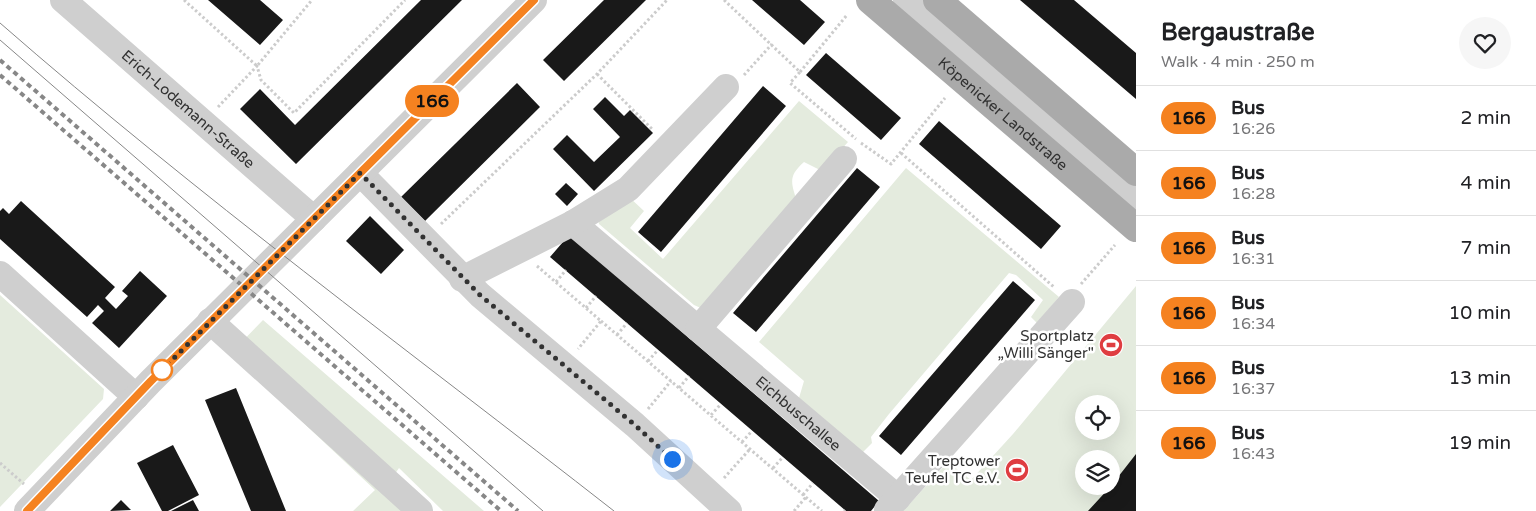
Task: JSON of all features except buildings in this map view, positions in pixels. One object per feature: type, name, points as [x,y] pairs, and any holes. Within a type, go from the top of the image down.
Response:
[{"type":"main road","name":"Köpenicker Landstraße","points":[[870,0],[1136,228]]},
{"type":"main road","points":[[937,0],[1136,172]]},
{"type":"street","name":"Erich-Lodemann-Straße","points":[[63,0],[314,219]]},
{"type":"street","points":[[28,511],[210,321],[534,0]]},
{"type":"street","points":[[906,0],[1136,198]]},
{"type":"street","points":[[462,279],[573,223],[628,189],[726,87]]},
{"type":"street","points":[[698,329],[844,158]]},
{"type":"street","points":[[360,173],[462,279],[563,367],[635,425],[729,511]]},
{"type":"street","name":"Eichbuschallee","points":[[573,223],[698,329],[892,505],[1072,302]]},
{"type":"street","points":[[0,274],[136,397]]},
{"type":"street","points":[[210,321],[420,511]]},
{"type":"path","points":[[184,0],[257,66],[261,80],[294,113],[405,0]]},
{"type":"path","points":[[203,122],[257,66],[312,0]]},
{"type":"path","points":[[424,240],[597,74],[667,0]]},
{"type":"path","points":[[724,0],[800,72]]},
{"type":"path","points":[[848,15],[790,83],[860,143],[891,164],[945,98]]},
{"type":"path","points":[[726,87],[734,85],[772,44]]},
{"type":"path","points":[[597,74],[670,147]]},
{"type":"path","points":[[901,153],[1072,302],[1074,292],[1115,245]]},
{"type":"path","points":[[520,251],[822,511]]},
{"type":"path","points":[[556,282],[566,270]]},
{"type":"path","points":[[586,308],[596,296]]},
{"type":"path","points":[[563,367],[601,321]]},
{"type":"path","points":[[617,335],[627,323]]},
{"type":"path","points":[[648,361],[658,350]]},
{"type":"path","points":[[679,388],[689,376]]},
{"type":"path","points":[[635,425],[671,381]]},
{"type":"path","points":[[711,415],[721,404]]},
{"type":"path","points":[[742,442],[752,431]]},
{"type":"path","points":[[710,494],[750,449]]},
{"type":"path","points":[[773,468],[783,457]]},
{"type":"path","points":[[0,463],[25,486]]},
{"type":"path","points":[[794,511],[813,483]]},
{"type":"shaded area","points":[[799,101],[848,142],[822,171],[804,162],[795,171],[792,184],[797,201],[703,309],[694,305],[599,224],[598,217],[628,196],[644,211],[630,228],[663,259]]},
{"type":"shaded area","points":[[906,168],[1059,297],[1037,323],[1031,317],[1043,300],[1016,275],[1009,273],[889,414],[871,437],[872,443],[862,453],[799,398],[804,381],[759,342]]},
{"type":"shaded area","name":"Sportplatz „Willi Sänger\"","points":[[1136,286],[1136,511],[903,511],[948,462],[971,480],[1013,434]]},
{"type":"shaded area","points":[[0,295],[104,389],[103,399],[0,507]]},
{"type":"shaded area","points":[[263,320],[484,511],[443,511],[399,468],[386,487],[412,511],[353,511],[375,490],[230,354]]},
{"type":"tram line","points":[[0,23],[74,87],[227,211],[614,511]]},
{"type":"tram line","points":[[0,40],[543,511]]},
{"type":"railway","points":[[0,60],[518,511]]},
{"type":"railway","points":[[0,75],[501,511]]},
{"type":"bus line","name":"166","points":[[27,511],[151,381],[534,0]]},
{"type":"place","name":"Sportplatz „Willi Sänger\"","points":[[1111,345]]},
{"type":"place","name":"Treptower Teufel TC e.V.","points":[[1017,470]]},
{"type":"route","points":[[162,370],[360,173],[445,262],[480,295],[563,367],[635,425],[672,459]]}]
